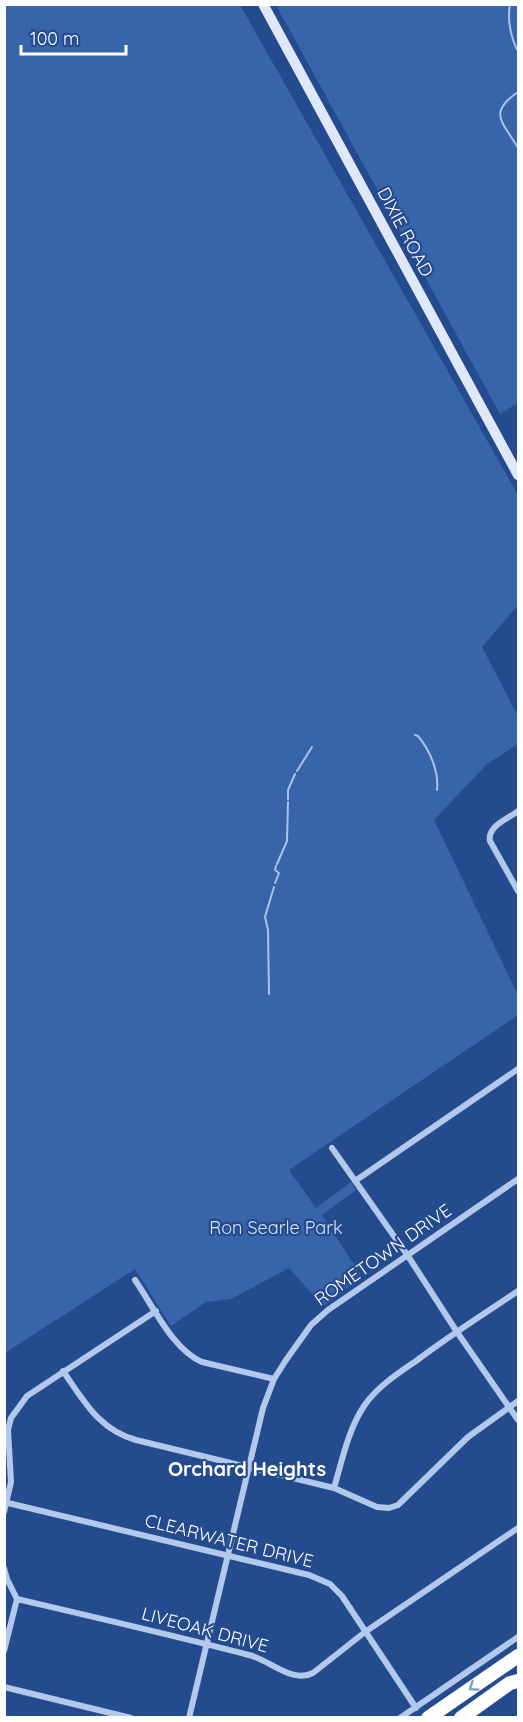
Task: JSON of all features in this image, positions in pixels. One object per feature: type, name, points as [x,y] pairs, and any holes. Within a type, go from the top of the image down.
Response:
[{"type":"highway","points":[[428,1718],[519,1656]]},
{"type":"highway","points":[[461,1718],[510,1683],[519,1681]]},
{"type":"main road","name":"DIXIE ROAD","points":[[263,4],[519,475]]},
{"type":"street","points":[[519,811],[493,828],[489,838],[519,891]]},
{"type":"street","points":[[355,1181],[516,1071],[519,1079]]},
{"type":"street","points":[[332,1148],[519,1420]]},
{"type":"street","name":"ROMETOWN DRIVE","points":[[189,1718],[248,1466],[263,1408],[274,1379],[299,1340],[319,1317],[519,1179]]},
{"type":"street","points":[[135,1280],[176,1343],[192,1358],[274,1379]]},
{"type":"street","points":[[334,1488],[352,1432],[365,1405],[388,1380],[519,1291]]},
{"type":"street","points":[[4,1512],[8,1503],[11,1469],[8,1430],[11,1418],[27,1396],[156,1311]]},
{"type":"street","points":[[63,1371],[96,1418],[117,1434],[334,1488],[377,1507],[389,1508],[398,1505],[468,1437],[519,1401]]},
{"type":"street","name":"CLEARWATER DRIVE","points":[[8,1503],[324,1580],[342,1596],[416,1708]]},
{"type":"street","name":"LIVEOAK DRIVE","points":[[17,1599],[258,1657],[290,1674],[301,1676],[313,1673],[365,1632],[519,1528]]},
{"type":"street","points":[[4,1568],[17,1599],[4,1651]]},
{"type":"street","points":[[400,1718],[519,1637]]},
{"type":"street","points":[[4,1687],[131,1718]]},
{"type":"green space","name":"Ron Searle Park","points":[[5,4],[240,5],[518,495],[518,605],[482,647],[518,716],[518,744],[487,764],[434,820],[518,995],[518,1015],[289,1170],[316,1208],[351,1182],[356,1190],[322,1215],[362,1277],[323,1306],[289,1268],[231,1299],[206,1302],[171,1326],[135,1269],[5,1353]]},
{"type":"green space","points":[[276,5],[518,5],[518,403],[500,414]]},
{"type":"waterway","points":[[510,4],[510,29],[518,51]]},
{"type":"waterway","points":[[518,92],[508,99],[500,112],[503,124],[518,148]]},
{"type":"waterway","points":[[415,735],[430,754],[437,776],[437,790]]},
{"type":"waterway","points":[[297,771],[312,747]]},
{"type":"waterway","points":[[288,799],[288,790],[295,774]]},
{"type":"waterway","points":[[277,864],[287,841],[288,802]]},
{"type":"waterway","points":[[275,883],[279,873],[275,870],[276,866]]},
{"type":"waterway","points":[[269,994],[268,930],[265,917],[274,887]]},
{"type":"district","name":"Orchard Heights","points":[[247,1469]]}]
